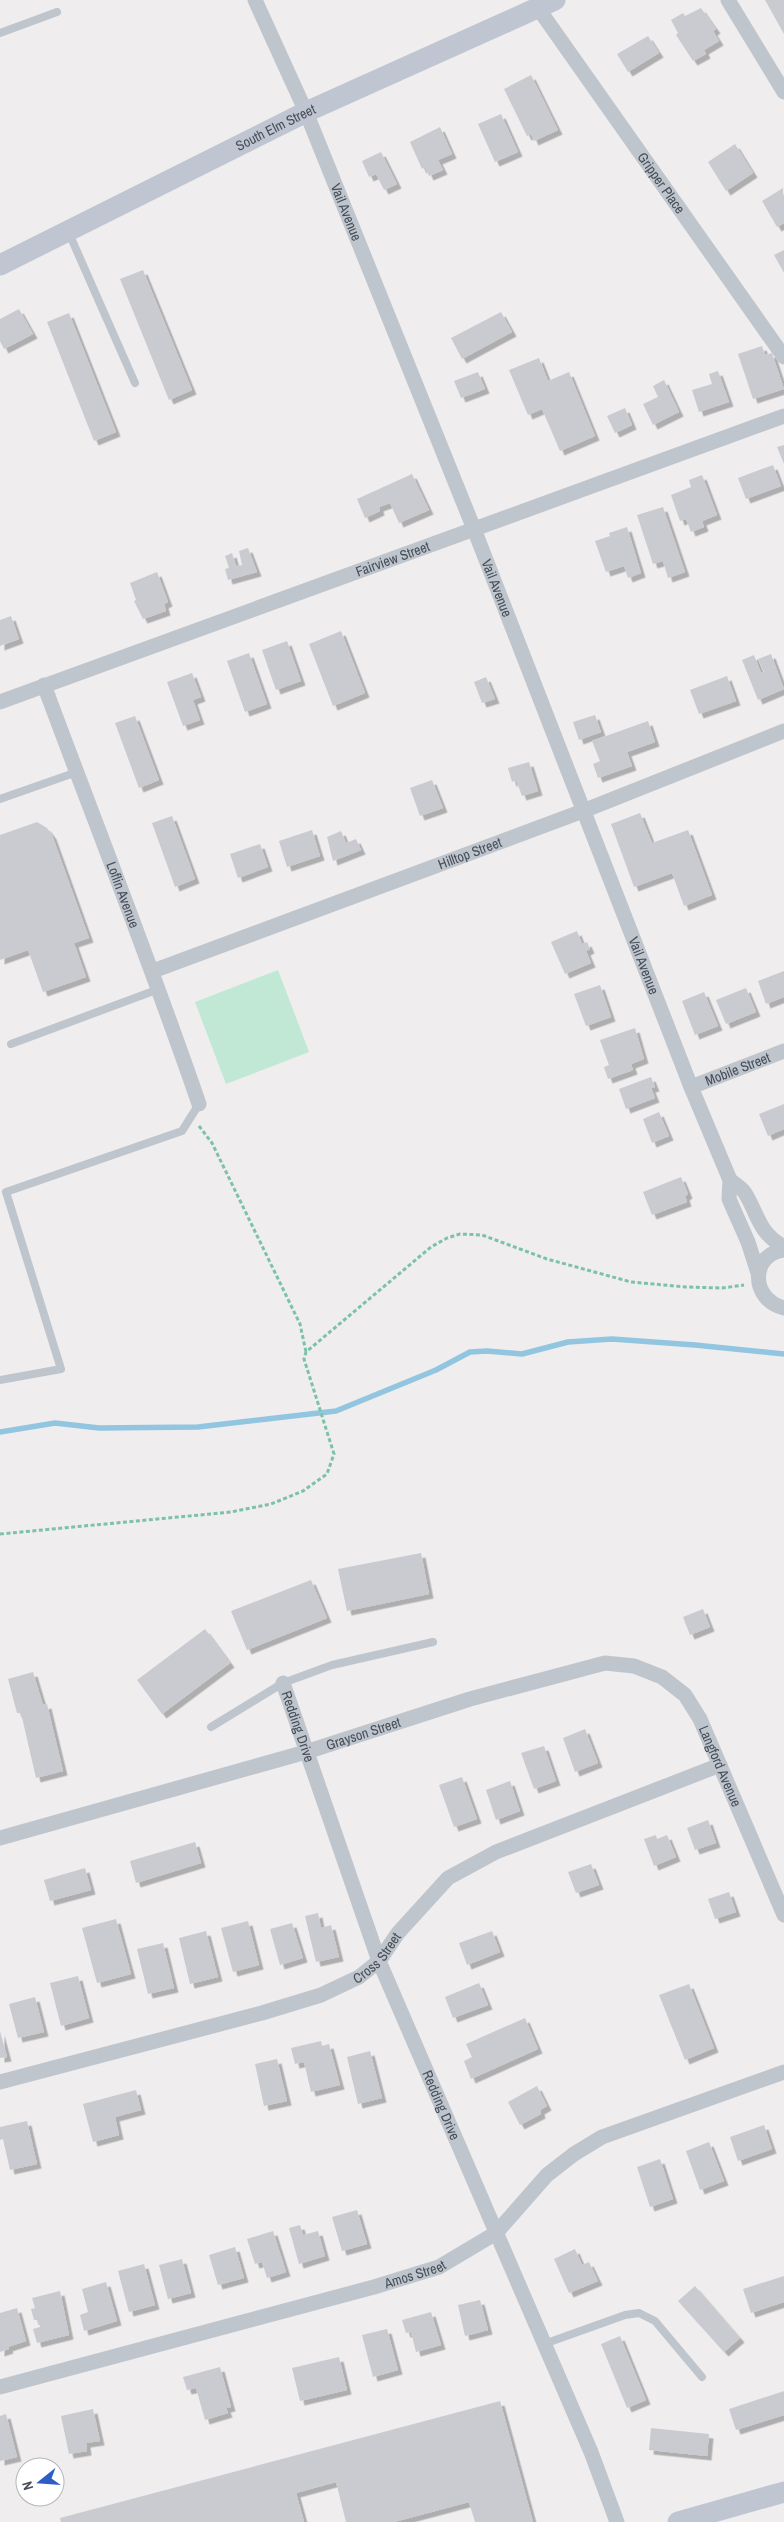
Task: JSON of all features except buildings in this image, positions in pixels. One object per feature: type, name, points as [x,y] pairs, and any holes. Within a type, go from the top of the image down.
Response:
[{"type":"street","name":"Vail Avenue","points":[[254,0],[306,112],[474,529],[691,1087],[730,1180],[729,1199],[748,1242],[758,1278],[767,1300],[784,1308]]},
{"type":"street","points":[[728,0],[784,92]]},
{"type":"street","name":"South Elm Street","points":[[0,265],[306,112],[547,4]]},
{"type":"street","name":"Gripper Place","points":[[547,4],[784,357]]},
{"type":"street","name":"Fairview Street","points":[[0,702],[784,416]]},
{"type":"street","name":"Loflin Avenue","points":[[44,685],[130,915],[153,971],[199,1104]]},
{"type":"street","name":"Hilltop Street","points":[[153,971],[583,810],[784,731]]},
{"type":"street","name":"Mobile Street","points":[[691,1087],[784,1052]]},
{"type":"street","name":"Vail Avenue","points":[[730,1180],[744,1191],[761,1229],[784,1248]]},
{"type":"street","points":[[758,1278],[769,1256],[784,1248]]},
{"type":"street","name":"Grayson Street","points":[[0,1838],[306,1752],[470,1699],[605,1663],[610,1664]]},
{"type":"street","name":"Langford Avenue","points":[[610,1664],[634,1666],[662,1677],[685,1695],[700,1720],[784,1916]]},
{"type":"street","name":"Redding Drive","points":[[283,1683],[378,1961],[591,2452],[617,2522]]},
{"type":"street","name":"Cross Street","points":[[0,2082],[262,2013],[322,1995],[359,1977],[378,1961],[398,1932],[448,1878],[496,1852],[720,1765]]},
{"type":"street","name":"Amos Street","points":[[0,2388],[374,2287],[439,2267],[496,2233],[547,2175],[574,2154],[602,2137],[784,2072]]},
{"type":"street","points":[[678,2522],[784,2492]]},
{"type":"lane","points":[[0,33],[57,12]]},
{"type":"lane","points":[[68,231],[135,383]]},
{"type":"lane","points":[[0,799],[77,772]]},
{"type":"lane","points":[[11,1044],[159,989]]},
{"type":"lane","points":[[0,1380],[61,1369],[6,1192],[182,1131],[199,1104]]},
{"type":"lane","points":[[211,1727],[283,1683],[332,1665],[433,1642]]},
{"type":"lane","points":[[544,2344],[625,2315],[639,2313],[655,2321],[702,2377]]},
{"type":"path","points":[[0,1534],[231,1512],[271,1504],[303,1491],[327,1474],[333,1461],[331,1442],[304,1359],[306,1352],[300,1324],[212,1143],[207,1134],[190,1118]]},
{"type":"path","points":[[306,1352],[432,1247],[460,1234],[482,1236],[589,1272],[648,1284],[722,1288],[758,1278]]},
{"type":"green space","points":[[278,970],[309,1052],[226,1084],[195,1002]]},
{"type":"waterway","points":[[0,1432],[55,1423],[99,1428],[198,1427],[336,1411],[436,1370],[470,1352],[487,1351],[522,1354],[568,1342],[612,1339],[784,1354]]}]
